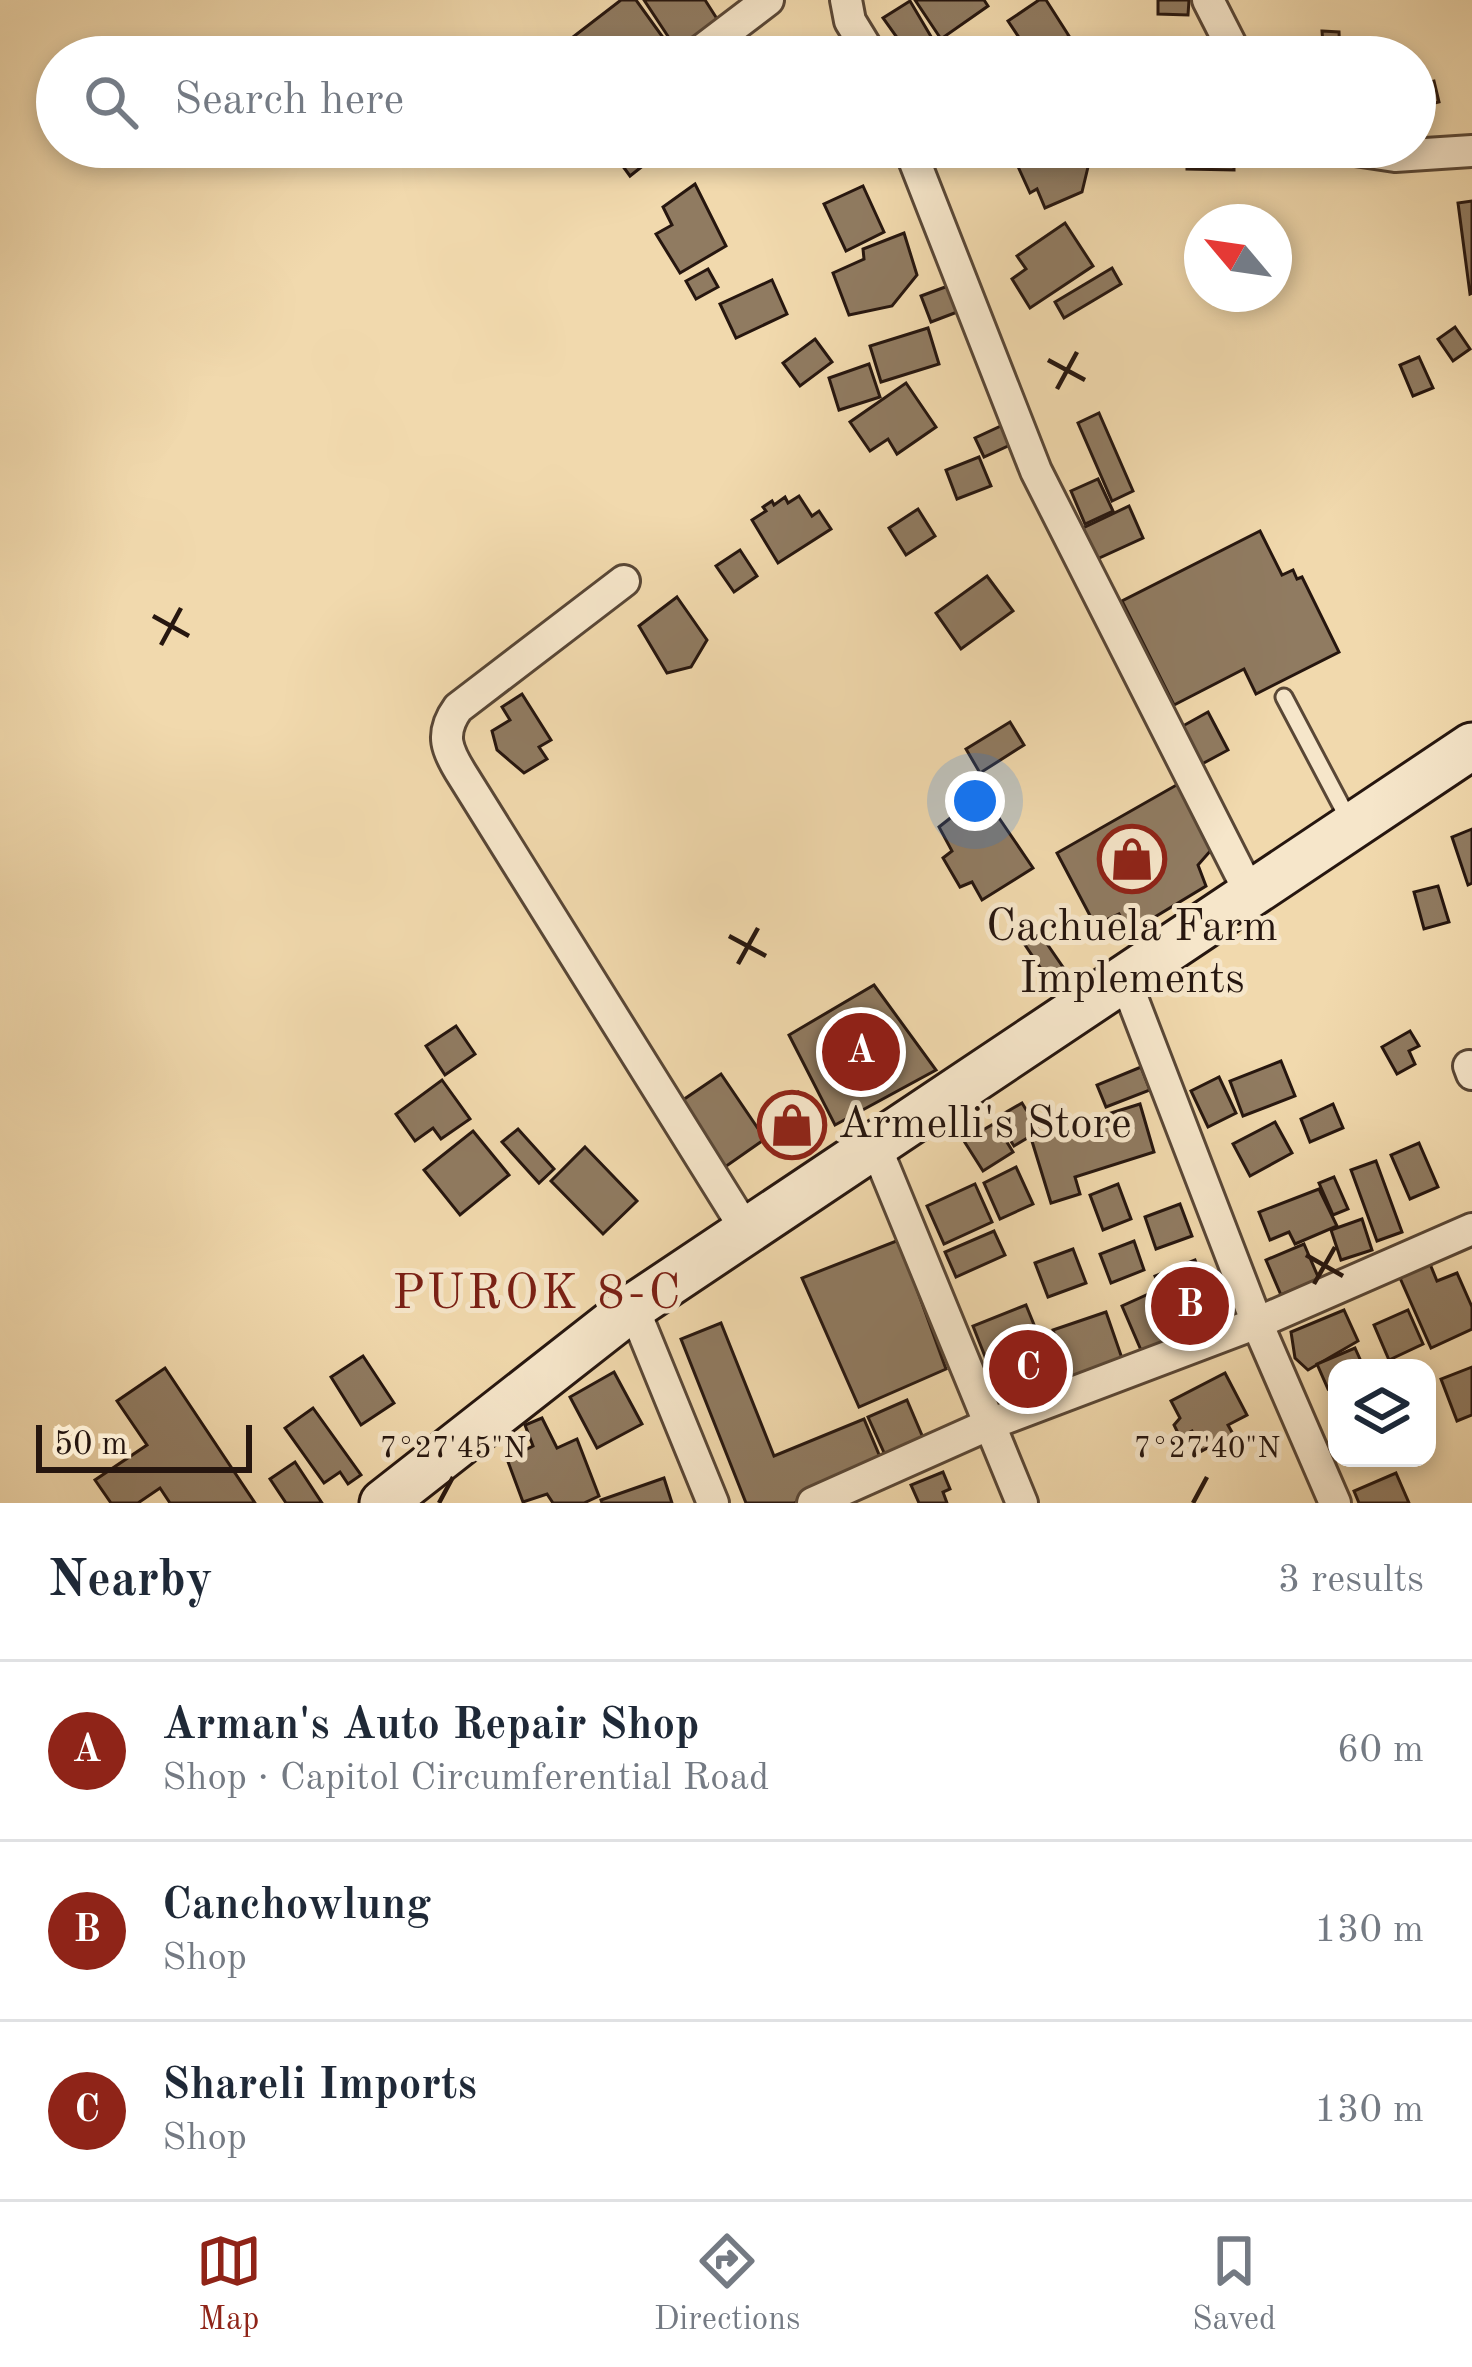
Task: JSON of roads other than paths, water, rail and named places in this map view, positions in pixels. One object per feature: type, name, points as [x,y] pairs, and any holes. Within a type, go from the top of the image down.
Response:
[{"type":"main road","points":[[383,1503],[633,1307],[1472,746]]},
{"type":"street","points":[[721,36],[768,0]]},
{"type":"street","points":[[846,0],[859,36]]},
{"type":"street","points":[[1208,0],[1226,36]]},
{"type":"street","points":[[1436,153],[1472,151]]},
{"type":"street","points":[[917,168],[1036,471],[1251,895]]},
{"type":"street","points":[[624,581],[458,708],[448,722],[445,739],[456,765],[746,1230]]},
{"type":"street","points":[[1124,977],[1257,1323],[1334,1503]]},
{"type":"street","points":[[875,1145],[1022,1503]]},
{"type":"street","points":[[813,1503],[990,1424],[1257,1323],[1472,1229]]},
{"type":"street","points":[[633,1307],[713,1503]]},
{"type":"lane","points":[[1284,697],[1352,827]]},
{"type":"place","name":"Cachuela Farm Implements","points":[[1132,859]]},
{"type":"place","name":"Arman's Auto Repair Shop","points":[[861,1052]]},
{"type":"place","name":"Armelli's Store","points":[[792,1125]]},
{"type":"place","name":"Canchowlung","points":[[1190,1306]]},
{"type":"place","name":"Shareli Imports","points":[[1028,1369]]},
{"type":"district","name":"PUROK 8-C","points":[[538,1295]]}]
